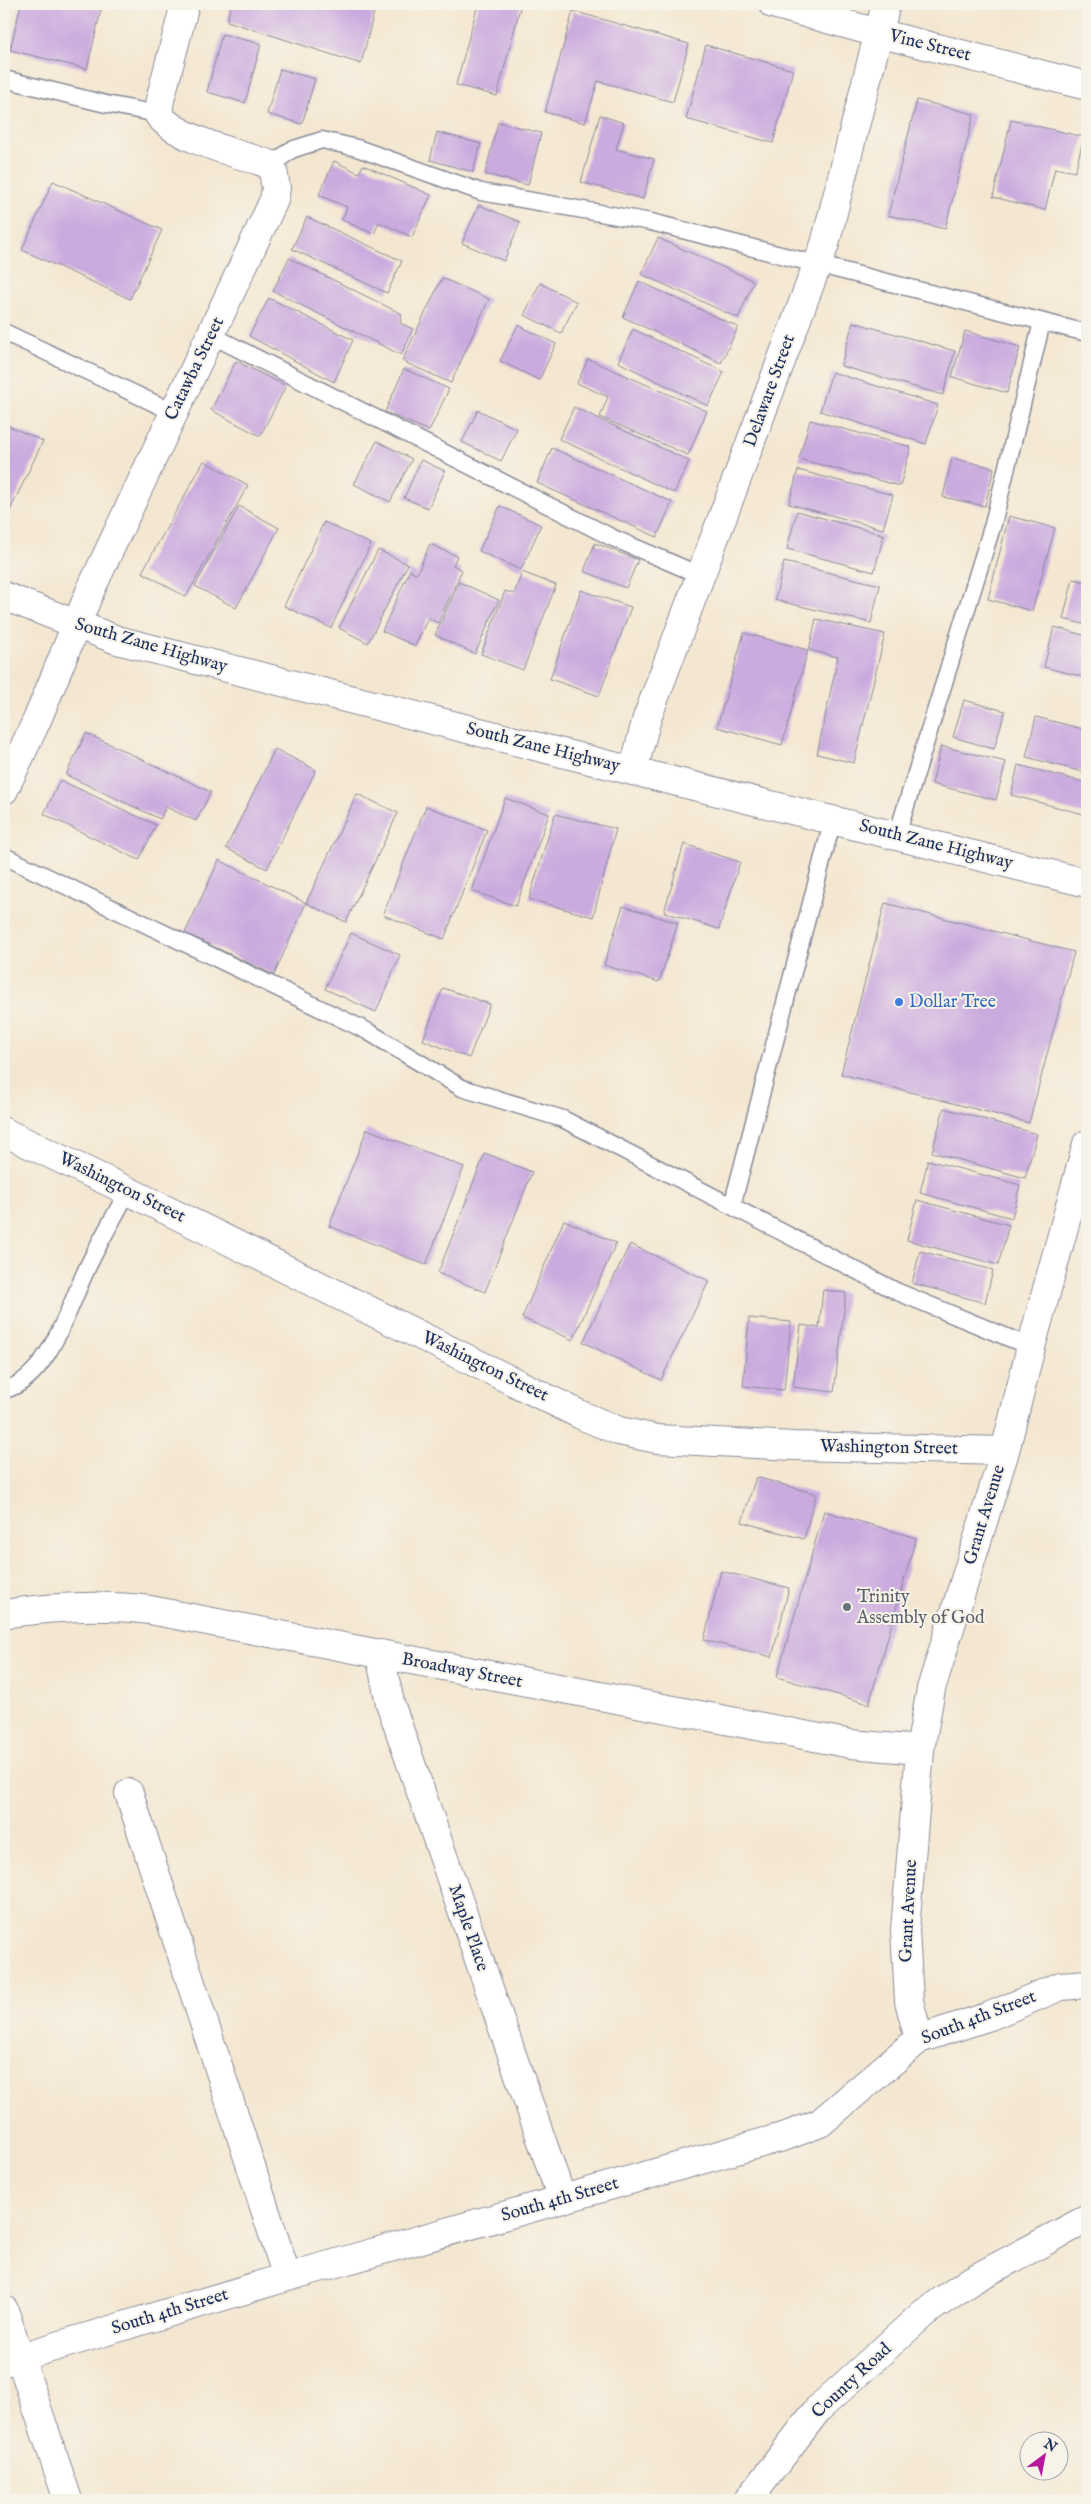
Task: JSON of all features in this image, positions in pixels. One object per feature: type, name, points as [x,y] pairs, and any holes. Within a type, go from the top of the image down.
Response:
[{"type":"street","points":[[185,4],[158,114],[164,123],[197,140],[272,165]]},
{"type":"street","name":"Vine Street","points":[[773,4],[878,33],[1087,86]]},
{"type":"street","name":"Delaware Street","points":[[633,771],[647,718],[702,576],[825,244],[886,4]]},
{"type":"street","name":"Catawba Street","points":[[4,790],[37,720],[75,624],[274,200],[276,188],[272,165]]},
{"type":"street","name":"South Zane Highway","points":[[4,596],[116,640],[633,771],[834,819],[1087,883]]},
{"type":"street","name":"Washington Street","points":[[4,1132],[128,1191],[581,1415],[618,1431],[657,1439],[794,1446],[1005,1451]]},
{"type":"street","name":"Grant Avenue","points":[[919,2039],[909,2001],[905,1965],[905,1930],[920,1750],[931,1689],[1005,1451],[1031,1347],[1087,1144]]},
{"type":"street","name":"Broadway Street","points":[[4,1614],[85,1606],[133,1608],[851,1744],[920,1750]]},
{"type":"street","name":"Maple Place","points":[[380,1655],[390,1703],[562,2199]]},
{"type":"street","points":[[130,1793],[287,2277]]},
{"type":"street","name":"South 4th Street","points":[[12,2359],[287,2277],[786,2136],[820,2123],[919,2039],[990,2016],[1061,1986],[1087,1984]]},
{"type":"street","name":"County Road","points":[[748,2500],[818,2410],[924,2313],[972,2280],[1087,2219]]},
{"type":"street","points":[[4,2310],[12,2359],[68,2500]]},
{"type":"lane","points":[[4,79],[106,104],[158,114]]},
{"type":"lane","points":[[272,165],[291,150],[322,140],[357,148],[481,192],[651,222],[1087,333]]},
{"type":"lane","points":[[897,835],[992,524],[1042,322]]},
{"type":"lane","points":[[4,332],[173,412]]},
{"type":"lane","points":[[211,336],[613,538],[702,576]]},
{"type":"lane","points":[[732,1206],[834,819]]},
{"type":"lane","points":[[4,856],[367,1031],[462,1088],[563,1119],[898,1292],[1031,1347]]},
{"type":"lane","points":[[4,1390],[10,1389],[35,1371],[57,1336],[88,1265],[128,1191]]},
{"type":"building","points":[[21,4],[76,4],[101,10],[87,69],[10,50]]},
{"type":"building","points":[[231,4],[376,4],[361,64],[227,21]]},
{"type":"building","points":[[478,4],[521,4],[497,96],[456,85]]},
{"type":"building","points":[[573,11],[689,44],[673,102],[598,81],[585,123],[545,112]]},
{"type":"building","points":[[222,34],[261,44],[245,103],[207,92]]},
{"type":"building","points":[[706,45],[793,70],[773,143],[686,119]]},
{"type":"building","points":[[280,69],[315,79],[302,124],[267,114]]},
{"type":"building","points":[[917,100],[974,114],[945,229],[888,215]]},
{"type":"building","points":[[600,115],[624,123],[616,149],[654,159],[643,199],[581,182]]},
{"type":"building","points":[[1011,120],[1084,137],[1075,172],[1055,168],[1045,210],[993,197]]},
{"type":"building","points":[[498,122],[541,133],[528,185],[485,174]]},
{"type":"building","points":[[437,132],[481,144],[473,172],[430,160]]},
{"type":"building","points":[[334,161],[359,173],[363,165],[431,195],[412,237],[379,222],[374,234],[342,220],[347,207],[319,195]]},
{"type":"building","points":[[53,181],[162,230],[130,299],[22,250]]},
{"type":"building","points":[[479,205],[520,222],[504,261],[462,243]]},
{"type":"building","points":[[307,217],[402,261],[387,293],[292,249]]},
{"type":"building","points":[[658,238],[754,281],[738,318],[641,274]]},
{"type":"building","points":[[289,258],[402,314],[400,323],[413,329],[401,355],[273,291]]},
{"type":"building","points":[[442,278],[489,299],[451,383],[402,361]]},
{"type":"building","points":[[639,281],[738,327],[721,363],[623,317]]},
{"type":"building","points":[[540,283],[577,302],[561,333],[524,315]]},
{"type":"building","points":[[269,298],[353,340],[334,382],[249,336]]},
{"type":"building","points":[[853,322],[955,351],[943,395],[841,366]]},
{"type":"building","points":[[518,325],[556,344],[539,380],[500,361]]},
{"type":"building","points":[[633,329],[724,372],[708,406],[618,362]]},
{"type":"building","points":[[965,331],[1020,347],[1007,393],[952,377]]},
{"type":"building","points":[[588,359],[707,411],[688,455],[600,417],[608,397],[577,383]]},
{"type":"building","points":[[236,361],[286,386],[260,436],[211,410]]},
{"type":"building","points":[[404,369],[449,389],[429,431],[385,412]]},
{"type":"building","points":[[832,372],[938,405],[926,444],[820,411]]},
{"type":"building","points":[[574,407],[689,461],[674,493],[559,439]]},
{"type":"building","points":[[478,410],[517,429],[501,461],[462,442]]},
{"type":"building","points":[[810,420],[911,447],[900,486],[799,459]]},
{"type":"building","points":[[4,424],[43,441],[4,523]]},
{"type":"building","points":[[377,441],[412,459],[390,502],[354,484]]},
{"type":"building","points":[[552,448],[672,502],[657,537],[537,483]]},
{"type":"building","points":[[952,458],[994,468],[985,506],[943,497]]},
{"type":"building","points":[[421,460],[445,471],[428,508],[404,498]]},
{"type":"building","points":[[204,461],[248,485],[186,597],[142,572]]},
{"type":"building","points":[[798,470],[893,495],[883,529],[789,504]]},
{"type":"building","points":[[239,506],[279,528],[236,608],[195,586]]},
{"type":"building","points":[[500,506],[541,525],[521,570],[479,551]]},
{"type":"building","points":[[797,511],[884,535],[874,572],[787,549]]},
{"type":"building","points":[[1009,516],[1055,528],[1032,611],[988,599]]},
{"type":"building","points":[[324,522],[371,544],[331,628],[284,606]]},
{"type":"building","points":[[595,543],[638,560],[626,588],[584,571]]},
{"type":"building","points":[[430,544],[457,556],[453,565],[462,570],[438,623],[428,618],[415,646],[382,631],[410,570],[417,574]]},
{"type":"building","points":[[378,550],[408,564],[368,643],[339,628]]},
{"type":"building","points":[[784,562],[880,585],[871,623],[775,600]]},
{"type":"building","points":[[522,572],[556,585],[523,670],[481,654],[505,591],[514,594]]},
{"type":"building","points":[[1073,579],[1087,582],[1087,625],[1063,619]]},
{"type":"building","points":[[459,582],[499,600],[475,654],[435,635]]},
{"type":"building","points":[[581,590],[631,607],[599,696],[550,679]]},
{"type":"building","points":[[816,619],[885,634],[854,763],[817,754],[838,657],[809,650]]},
{"type":"building","points":[[1054,627],[1087,636],[1087,678],[1044,667]]},
{"type":"building","points":[[744,633],[808,650],[782,745],[717,727]]},
{"type":"building","points":[[964,700],[1005,711],[994,749],[953,737]]},
{"type":"building","points":[[1036,717],[1087,730],[1087,773],[1026,757]]},
{"type":"building","points":[[86,733],[211,792],[196,821],[166,807],[160,819],[66,775]]},
{"type":"building","points":[[941,746],[1006,762],[996,800],[932,784]]},
{"type":"building","points":[[275,749],[316,770],[267,869],[226,848]]},
{"type":"building","points":[[1018,765],[1087,783],[1087,815],[1011,795]]},
{"type":"building","points":[[60,780],[156,825],[139,860],[44,814]]},
{"type":"building","points":[[357,794],[398,813],[346,922],[306,903]]},
{"type":"building","points":[[505,798],[549,814],[516,906],[472,891]]},
{"type":"building","points":[[426,806],[487,830],[444,939],[383,915]]},
{"type":"building","points":[[555,814],[616,829],[593,917],[529,899]]},
{"type":"building","points":[[684,844],[740,862],[719,929],[664,912]]},
{"type":"building","points":[[219,860],[306,903],[274,975],[185,933]]},
{"type":"building","points":[[885,903],[1074,952],[1029,1123],[841,1074]]},
{"type":"building","points":[[623,906],[678,923],[659,982],[604,965]]},
{"type":"building","points":[[351,933],[400,955],[376,1012],[325,989]]},
{"type":"building","points":[[443,988],[490,1004],[469,1058],[423,1040]]},
{"type":"building","points":[[944,1108],[1037,1134],[1025,1178],[932,1152]]},
{"type":"building","points":[[367,1129],[464,1167],[426,1265],[329,1226]]},
{"type":"building","points":[[485,1153],[532,1172],[485,1292],[438,1273]]},
{"type":"building","points":[[928,1160],[1020,1185],[1012,1218],[920,1193]]},
{"type":"building","points":[[917,1200],[1009,1225],[998,1265],[907,1240]]},
{"type":"building","points":[[564,1220],[616,1243],[573,1340],[522,1318]]},
{"type":"building","points":[[630,1244],[709,1281],[661,1380],[583,1342]]},
{"type":"building","points":[[920,1251],[993,1270],[985,1303],[912,1283]]},
{"type":"building","points":[[823,1290],[846,1293],[834,1392],[793,1387],[801,1325],[819,1328]]},
{"type":"building","points":[[749,1318],[791,1322],[784,1390],[743,1386]]},
{"type":"building","points":[[756,1477],[816,1494],[804,1539],[742,1522]]},
{"type":"building","name":"Trinity Assembly of God","points":[[824,1511],[916,1538],[869,1704],[777,1677]]},
{"type":"building","points":[[721,1571],[789,1588],[772,1657],[704,1640]]},
{"type":"place","name":"Dollar Tree","points":[[899,1002]]},
{"type":"place","name":"Trinity Assembly of God","points":[[847,1607]]}]
